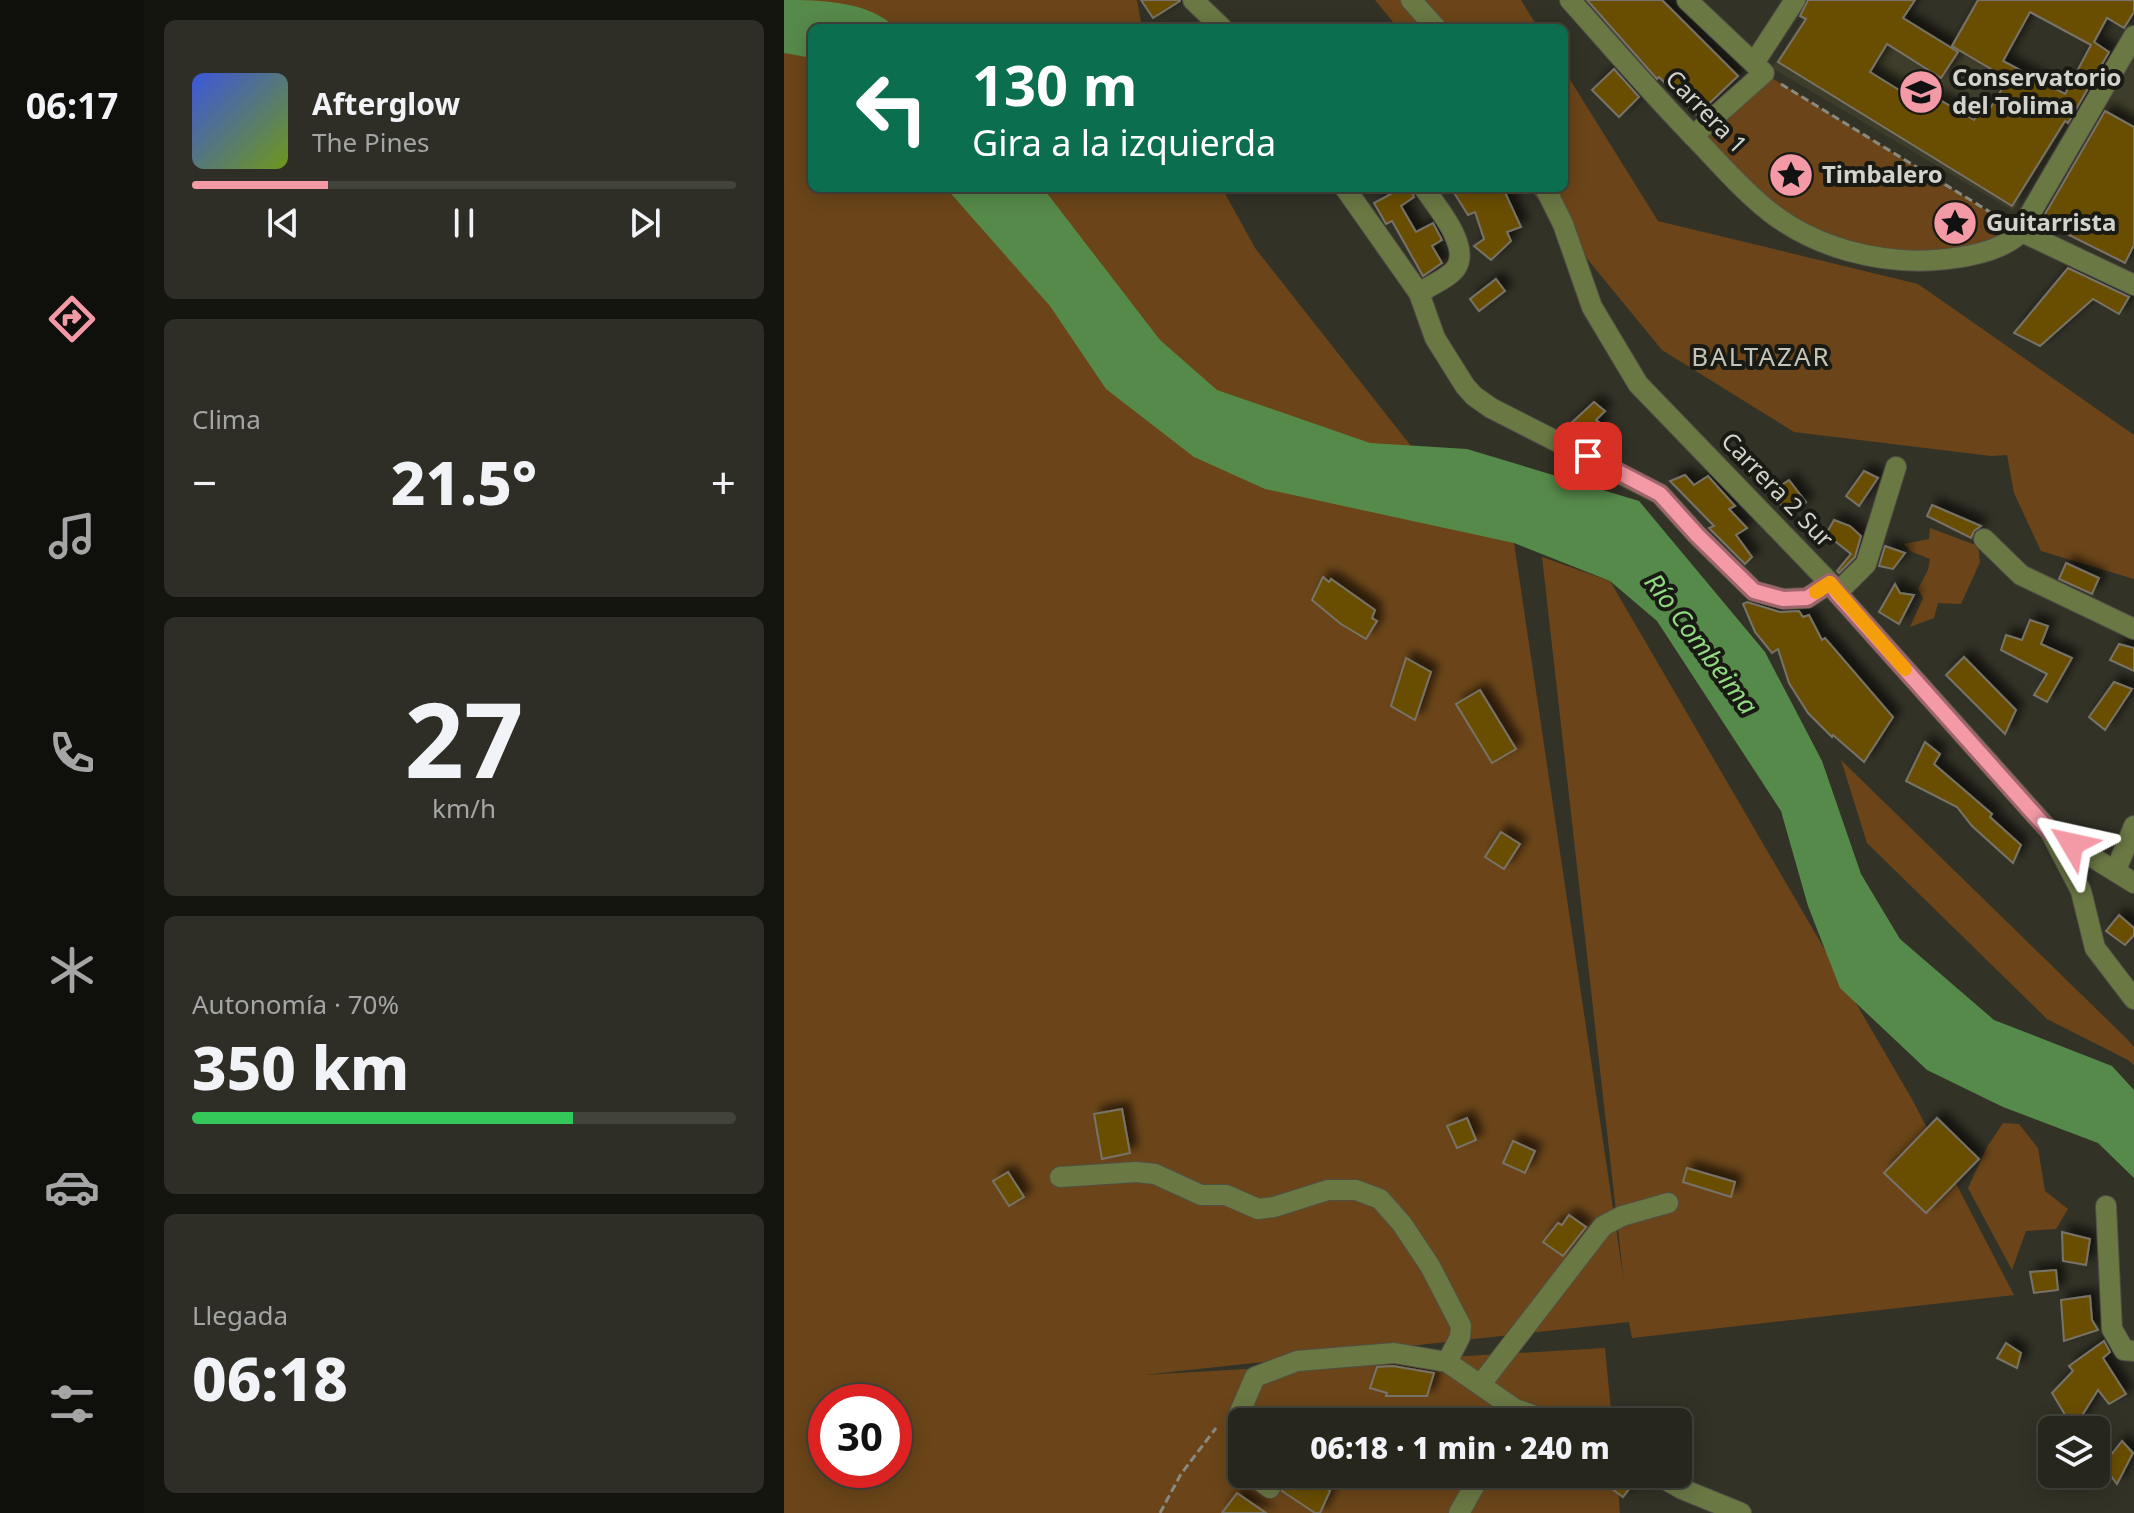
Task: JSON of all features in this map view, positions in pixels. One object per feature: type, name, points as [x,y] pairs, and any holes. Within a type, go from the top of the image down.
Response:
[{"type":"street","points":[[1193,0],[1218,24]]},
{"type":"street","points":[[1411,0],[1432,24]]},
{"type":"street","name":"Carrera 1","points":[[1570,0],[1693,136],[1771,213],[1808,235],[1862,255],[1918,261],[1949,259],[1990,249],[2011,241],[2020,231]]},
{"type":"street","points":[[1687,0],[1759,68]]},
{"type":"street","points":[[1693,136],[1759,68],[1795,0]]},
{"type":"street","points":[[2134,36],[2020,231],[2134,285]]},
{"type":"street","points":[[1348,192],[1419,293],[1435,338],[1474,396],[1491,408],[1660,494],[1754,591],[1783,599],[1807,598],[1834,588],[1866,564],[1896,467]]},
{"type":"street","points":[[1419,293],[1456,269],[1460,254],[1456,236],[1427,192]]},
{"type":"street","points":[[1534,192],[1563,224]]},
{"type":"street","name":"Carrera 2 Sur","points":[[1547,192],[1563,224],[1592,307],[1638,384],[1834,588],[2050,831],[2134,883]]},
{"type":"street","points":[[1984,539],[2021,575],[2134,629]]},
{"type":"street","points":[[2116,870],[2134,826]]},
{"type":"street","points":[[2050,831],[2081,891],[2095,948],[2134,999]]},
{"type":"street","points":[[1060,1177],[1136,1172],[1155,1174],[1201,1195],[1226,1195],[1258,1209],[1328,1190],[1356,1190],[1380,1199],[1402,1224],[1430,1266],[1461,1326],[1460,1337],[1447,1362]]},
{"type":"street","points":[[1481,1384],[1603,1226],[1622,1216],[1668,1203]]},
{"type":"street","points":[[2106,1206],[2112,1329],[2124,1350],[2134,1351]]},
{"type":"street","points":[[1242,1408],[1255,1377],[1297,1361],[1394,1353],[1447,1362],[1481,1384],[1505,1408]]},
{"type":"street","points":[[1459,1513],[1473,1488]]},
{"type":"street","points":[[1680,1488],[1741,1513]]},
{"type":"path","points":[[1759,68],[2020,231]]},
{"type":"path","points":[[1160,1513],[1181,1474],[1218,1426]]},
{"type":"shaded area","points":[[784,0],[1137,0],[1141,24],[808,24],[808,192],[1224,192],[1255,248],[1411,446],[1514,543],[1624,1282],[1542,557],[1610,581],[1913,1101],[2014,1295],[1632,1338],[1629,1322],[1143,1375],[1605,1348],[1611,1408],[1228,1408],[1228,1488],[1618,1488],[1620,1513],[784,1513]]},
{"type":"shaded area","points":[[1375,0],[1521,0],[1536,24],[1395,24]]},
{"type":"shaded area","name":"Conservatorio del Tolima","points":[[1813,0],[1876,0],[2071,116],[2013,211],[1772,68]]},
{"type":"shaded area","points":[[2134,55],[2134,127],[2104,110]]},
{"type":"shaded area","points":[[1764,73],[2020,231],[1918,261],[1808,235],[1693,136]]},
{"type":"shaded area","points":[[1568,76],[1658,221],[1918,284],[2134,435],[2134,579],[2041,551],[2014,493],[2007,455],[1991,456],[1794,432],[1662,350],[1532,192],[1568,192]]},
{"type":"shaded area","points":[[1930,528],[1978,546],[1980,562],[1961,604],[1938,603],[1934,618],[1910,627],[1923,598],[1918,589],[1930,559],[1910,551],[1904,544],[1929,539]]},
{"type":"shaded area","points":[[1841,760],[2127,1039],[2134,1047],[2134,1065],[2047,1019],[1867,843]]},
{"type":"shaded area","points":[[2003,1123],[2019,1124],[2038,1148],[2045,1191],[2068,1209],[2056,1229],[2026,1231],[2012,1270],[1968,1188],[1987,1147]]},
{"type":"water","points":[[784,0],[858,7],[891,24],[808,24],[808,57],[784,53]]},
{"type":"water","name":"Río Combeima","points":[[950,192],[1046,192],[1160,340],[1217,390],[1370,443],[1467,449],[1639,501],[1765,652],[1822,761],[1861,874],[1900,939],[1994,1020],[2112,1066],[2134,1090],[2134,1178],[2098,1143],[2003,1107],[1927,1070],[1840,988],[1808,906],[1781,811],[1657,621],[1610,581],[1514,543],[1265,489],[1194,457],[1106,389],[1050,306]]},
{"type":"building","points":[[1141,0],[1180,0],[1180,1],[1153,18]]},
{"type":"building","points":[[1587,0],[1662,0],[1738,76],[1697,115],[1659,77],[1657,79]]},
{"type":"building","name":"Conservatorio del Tolima","points":[[1808,0],[1915,0],[1903,18],[1958,52],[1941,78],[1887,44],[1870,72],[1928,108],[1935,97],[1974,120],[1984,103],[1991,107],[2008,79],[1952,46],[1978,0],[2134,0],[2134,12],[2124,28],[2107,18],[2094,42],[2109,52],[2068,123],[2065,121],[2012,206],[1778,62],[1806,19],[1800,16]],"holes":[[[2030,12],[2091,45],[2065,94],[2003,61]]]},
{"type":"building","points":[[1614,69],[1639,97],[1619,117],[1592,90]]},
{"type":"building","points":[[2105,111],[2134,127],[2134,245],[2125,263],[2041,221]]},
{"type":"building","points":[[1395,192],[1412,192],[1414,197],[1401,206],[1416,232],[1433,223],[1442,240],[1432,246],[1442,263],[1423,276],[1392,221],[1386,224],[1374,203]]},
{"type":"building","points":[[1454,192],[1505,192],[1521,227],[1507,232],[1511,241],[1491,260],[1474,246],[1484,239],[1475,212],[1468,215]]},
{"type":"building","points":[[2068,268],[2129,297],[2119,314],[2093,299],[2040,346],[2014,333]]},
{"type":"building","points":[[1496,279],[1505,291],[1479,311],[1470,299]]},
{"type":"building","points":[[1594,402],[1605,411],[1596,420],[1603,425],[1589,442],[1567,427]]},
{"type":"building","points":[[1864,471],[1878,478],[1859,506],[1846,496]]},
{"type":"building","points":[[1685,475],[1694,485],[1708,476],[1735,506],[1729,509],[1747,528],[1736,535],[1752,557],[1745,564],[1709,528],[1714,526],[1670,481]]},
{"type":"building","points":[[1789,480],[1806,502],[1790,516],[1771,492]]},
{"type":"building","points":[[1932,505],[1981,526],[1971,538],[1927,516]]},
{"type":"building","points":[[1834,520],[1850,526],[1861,536],[1855,557],[1839,573],[1837,571],[1851,554],[1826,534]]},
{"type":"building","points":[[1885,546],[1905,553],[1893,569],[1879,566]]},
{"type":"building","points":[[2066,563],[2099,578],[2092,594],[2059,579]]},
{"type":"building","points":[[1323,577],[1329,582],[1331,579],[1375,610],[1372,618],[1377,621],[1366,639],[1341,624],[1312,600]]},
{"type":"building","points":[[1895,584],[1900,593],[1914,595],[1899,624],[1879,612]]},
{"type":"building","points":[[1747,602],[1780,612],[1799,611],[1803,617],[1809,615],[1822,640],[1825,638],[1893,717],[1864,762],[1808,713],[1789,683],[1778,649],[1772,653],[1755,632],[1743,604]]},
{"type":"building","points":[[2030,620],[2048,626],[2041,644],[2072,658],[2047,702],[2034,695],[2047,674],[2001,650],[2006,635],[2022,640]]},
{"type":"building","points":[[2119,644],[2134,648],[2134,671],[2110,660]]},
{"type":"building","points":[[1964,657],[2016,710],[2005,734],[1946,675]]},
{"type":"building","points":[[1406,658],[1431,672],[1415,720],[1391,706]]},
{"type":"building","points":[[2114,682],[2132,689],[2105,730],[2089,717]]},
{"type":"building","points":[[1480,690],[1516,749],[1492,763],[1456,704]]},
{"type":"building","points":[[1925,742],[1940,754],[1934,764],[1992,814],[1990,817],[2021,845],[2013,863],[1972,826],[1957,807],[1906,781]]},
{"type":"building","points":[[1501,832],[1520,844],[1504,869],[1485,857]]},
{"type":"building","points":[[2119,915],[2134,928],[2134,935],[2125,945],[2106,931]]},
{"type":"building","points":[[1122,1109],[1130,1153],[1102,1159],[1094,1114]]},
{"type":"building","points":[[1467,1118],[1476,1140],[1457,1148],[1447,1126]]},
{"type":"building","points":[[1937,1118],[1979,1159],[1926,1213],[1884,1173]]},
{"type":"building","points":[[1513,1141],[1535,1151],[1525,1173],[1503,1163]]},
{"type":"building","points":[[1687,1168],[1735,1182],[1731,1197],[1683,1182]]},
{"type":"building","points":[[1008,1172],[1024,1197],[1009,1206],[993,1181]]},
{"type":"building","points":[[1569,1215],[1586,1227],[1563,1256],[1543,1242]]},
{"type":"building","points":[[2062,1232],[2090,1239],[2086,1265],[2063,1261]]},
{"type":"building","points":[[2056,1270],[2058,1290],[2034,1293],[2030,1272]]},
{"type":"building","points":[[2090,1296],[2092,1320],[2098,1330],[2064,1341],[2061,1300]]},
{"type":"building","points":[[2104,1341],[2110,1352],[2103,1358],[2126,1394],[2109,1404],[2098,1390],[2082,1416],[2065,1416],[2052,1393],[2073,1371],[2069,1366]]},
{"type":"building","points":[[2006,1343],[2021,1353],[2017,1368],[1997,1358]]},
{"type":"building","points":[[1393,1366],[1434,1373],[1427,1396],[1386,1396],[1387,1393],[1370,1388],[1377,1367]]},
{"type":"building","points":[[2122,1441],[2133,1453],[2117,1484],[2110,1474],[2110,1456]]},
{"type":"building","points":[[1281,1488],[1326,1488],[1330,1491],[1320,1513],[1315,1513]]},
{"type":"building","points":[[1611,1488],[1630,1488],[1623,1497]]},
{"type":"building","points":[[1237,1493],[1266,1513],[1222,1513]]},
{"type":"slow traffic","points":[[1816,592],[1830,583],[1905,669]]},
{"type":"place","name":"Conservatorio del Tolima","points":[[1921,92]]},
{"type":"place","name":"Timbalero","points":[[1791,175]]},
{"type":"place","name":"Guitarrista","points":[[1955,223]]},
{"type":"district","name":"BALTAZAR","points":[[1761,357]]},
{"type":"route","points":[[1588,456],[1660,494],[1754,591],[1783,599],[1807,598],[1830,583],[2036,816],[2050,831],[2072,844]]}]
